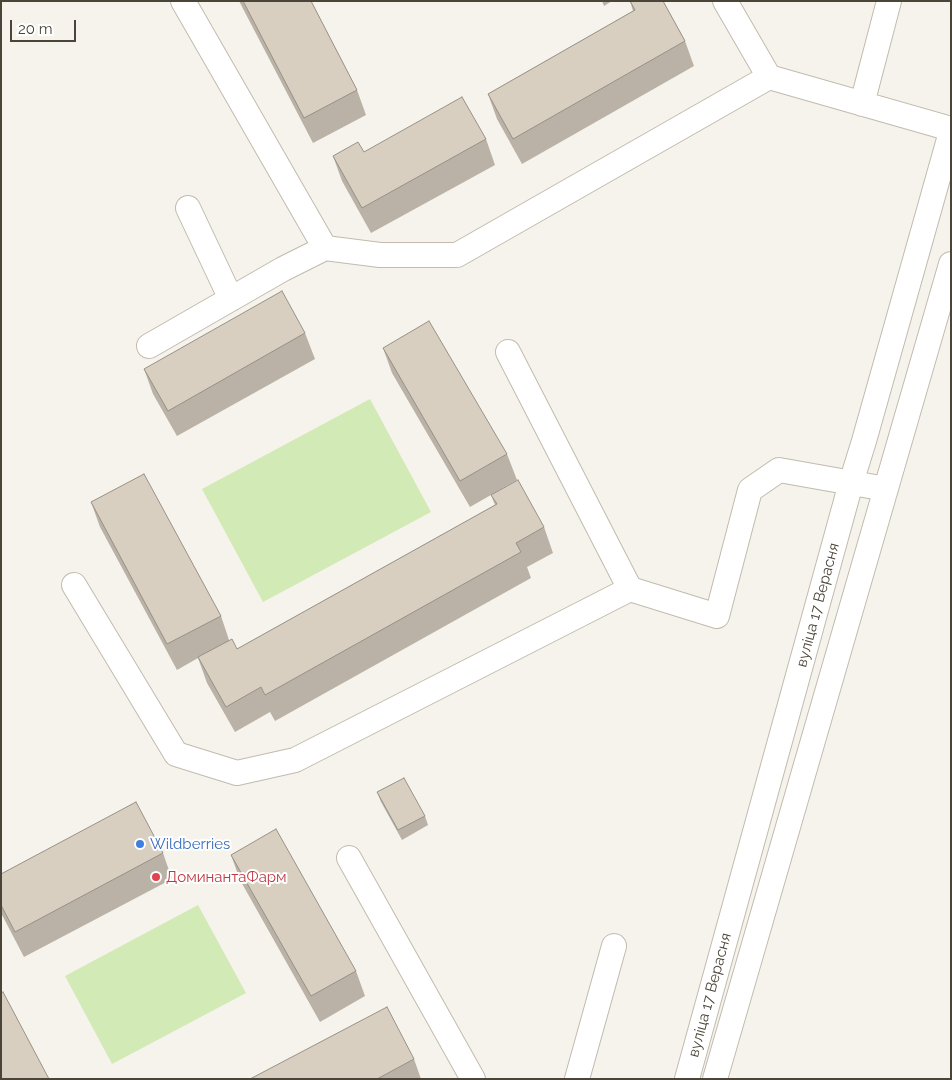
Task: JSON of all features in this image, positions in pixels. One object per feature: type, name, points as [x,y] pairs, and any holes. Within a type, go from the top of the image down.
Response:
[{"type":"street","points":[[183,1],[325,248]]},
{"type":"street","points":[[725,1],[768,77],[951,130]]},
{"type":"street","points":[[862,104],[888,1]]},
{"type":"street","points":[[149,346],[283,269],[325,248],[380,255],[457,255],[768,77]]},
{"type":"street","name":"вуліца 17 Верасня","points":[[687,1079],[851,483],[951,130]]},
{"type":"street","points":[[188,208],[232,299]]},
{"type":"street","name":"вуліца 17 Верасня","points":[[715,1079],[951,264]]},
{"type":"street","points":[[508,352],[630,589]]},
{"type":"street","points":[[74,585],[176,754],[237,773],[295,760],[630,589],[717,616],[750,490],[779,470],[886,490]]},
{"type":"street","points":[[348,858],[473,1079]]},
{"type":"street","points":[[577,1079],[614,946]]},
{"type":"green space","points":[[370,399],[431,512],[263,602],[202,489]]},
{"type":"green space","points":[[198,905],[246,993],[112,1064],[65,976]]},
{"type":"building","points":[[243,1],[311,1],[357,90],[304,118]]},
{"type":"building","points":[[630,1],[663,1],[685,41],[513,139],[488,94],[635,10]]},
{"type":"building","points":[[462,97],[486,139],[362,208],[333,156],[358,142],[364,152]]},
{"type":"building","points":[[282,291],[305,333],[168,411],[144,369]]},
{"type":"building","points":[[429,321],[507,454],[460,481],[383,348]]},
{"type":"building","points":[[144,474],[221,616],[167,644],[91,502]]},
{"type":"building","points":[[518,480],[544,527],[516,543],[521,552],[265,695],[261,687],[226,707],[198,657],[232,639],[237,649],[497,504],[491,495]]},
{"type":"building","points":[[404,778],[425,816],[398,830],[377,792]]},
{"type":"building","points":[[136,802],[163,853],[15,932],[1,905],[1,874]]},
{"type":"building","points":[[276,829],[356,971],[311,996],[231,855]]},
{"type":"building","points":[[3,992],[49,1079],[1,1079],[1,993]]},
{"type":"building","points":[[387,1007],[414,1059],[377,1079],[250,1079]]},
{"type":"place","name":"Wildberries","points":[[140,844]]},
{"type":"place","name":"ДоминантаФарм","points":[[156,877]]}]
